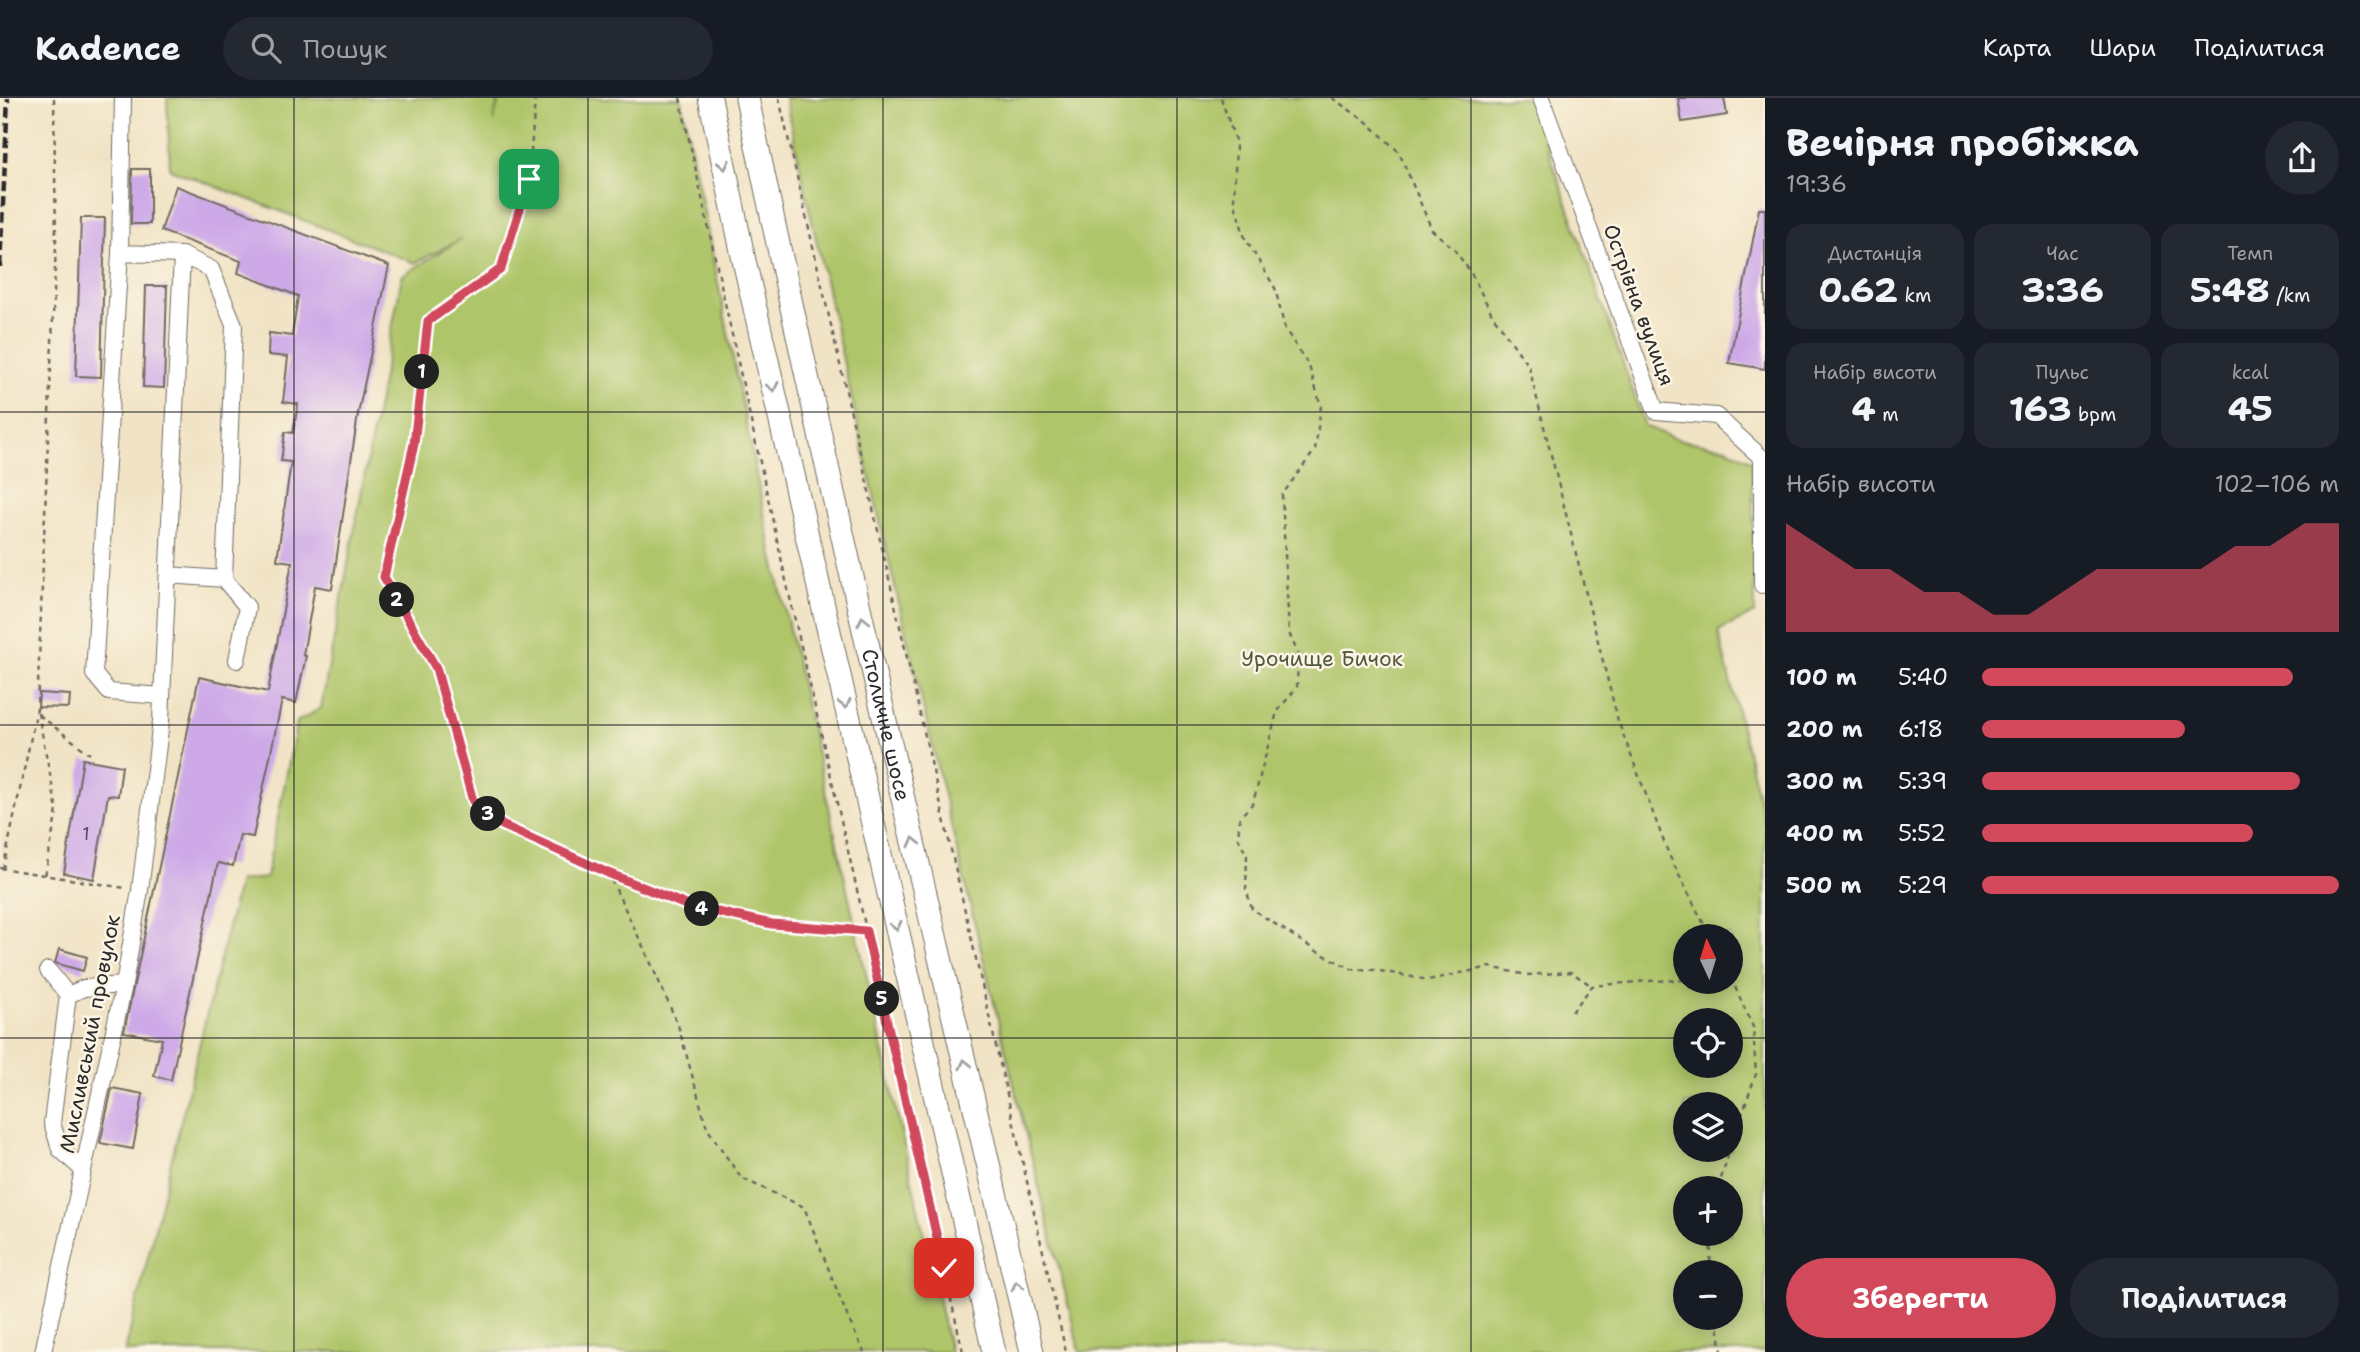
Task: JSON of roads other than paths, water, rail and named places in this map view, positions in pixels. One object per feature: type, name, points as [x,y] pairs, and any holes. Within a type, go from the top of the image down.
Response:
[{"type":"highway","name":"Столичне шосе","points":[[710,98],[743,256],[994,1352]]},
{"type":"highway","name":"Столичне шосе","points":[[747,98],[872,662],[1032,1352]]},
{"type":"lane","points":[[123,98],[120,253],[94,674],[109,692],[162,696]]},
{"type":"lane","name":"Острівна вулиця","points":[[1541,98],[1656,411],[1716,416],[1762,458],[1762,584]]},
{"type":"lane","points":[[120,253],[182,255],[212,269],[234,325],[224,579],[247,607],[237,660]]},
{"type":"lane","name":"Мисливський провулок","points":[[43,1352],[124,985],[140,890],[161,721],[182,255]]},
{"type":"lane","points":[[167,575],[224,579]]},
{"type":"lane","points":[[48,970],[68,995],[52,1123],[60,1149],[83,1170]]},
{"type":"lane","points":[[68,995],[84,988],[124,985]]},
{"type":"railway","points":[[0,267],[8,98]]},
{"type":"park label","name":"Урочище Бичок","points":[[1322,659]]}]
